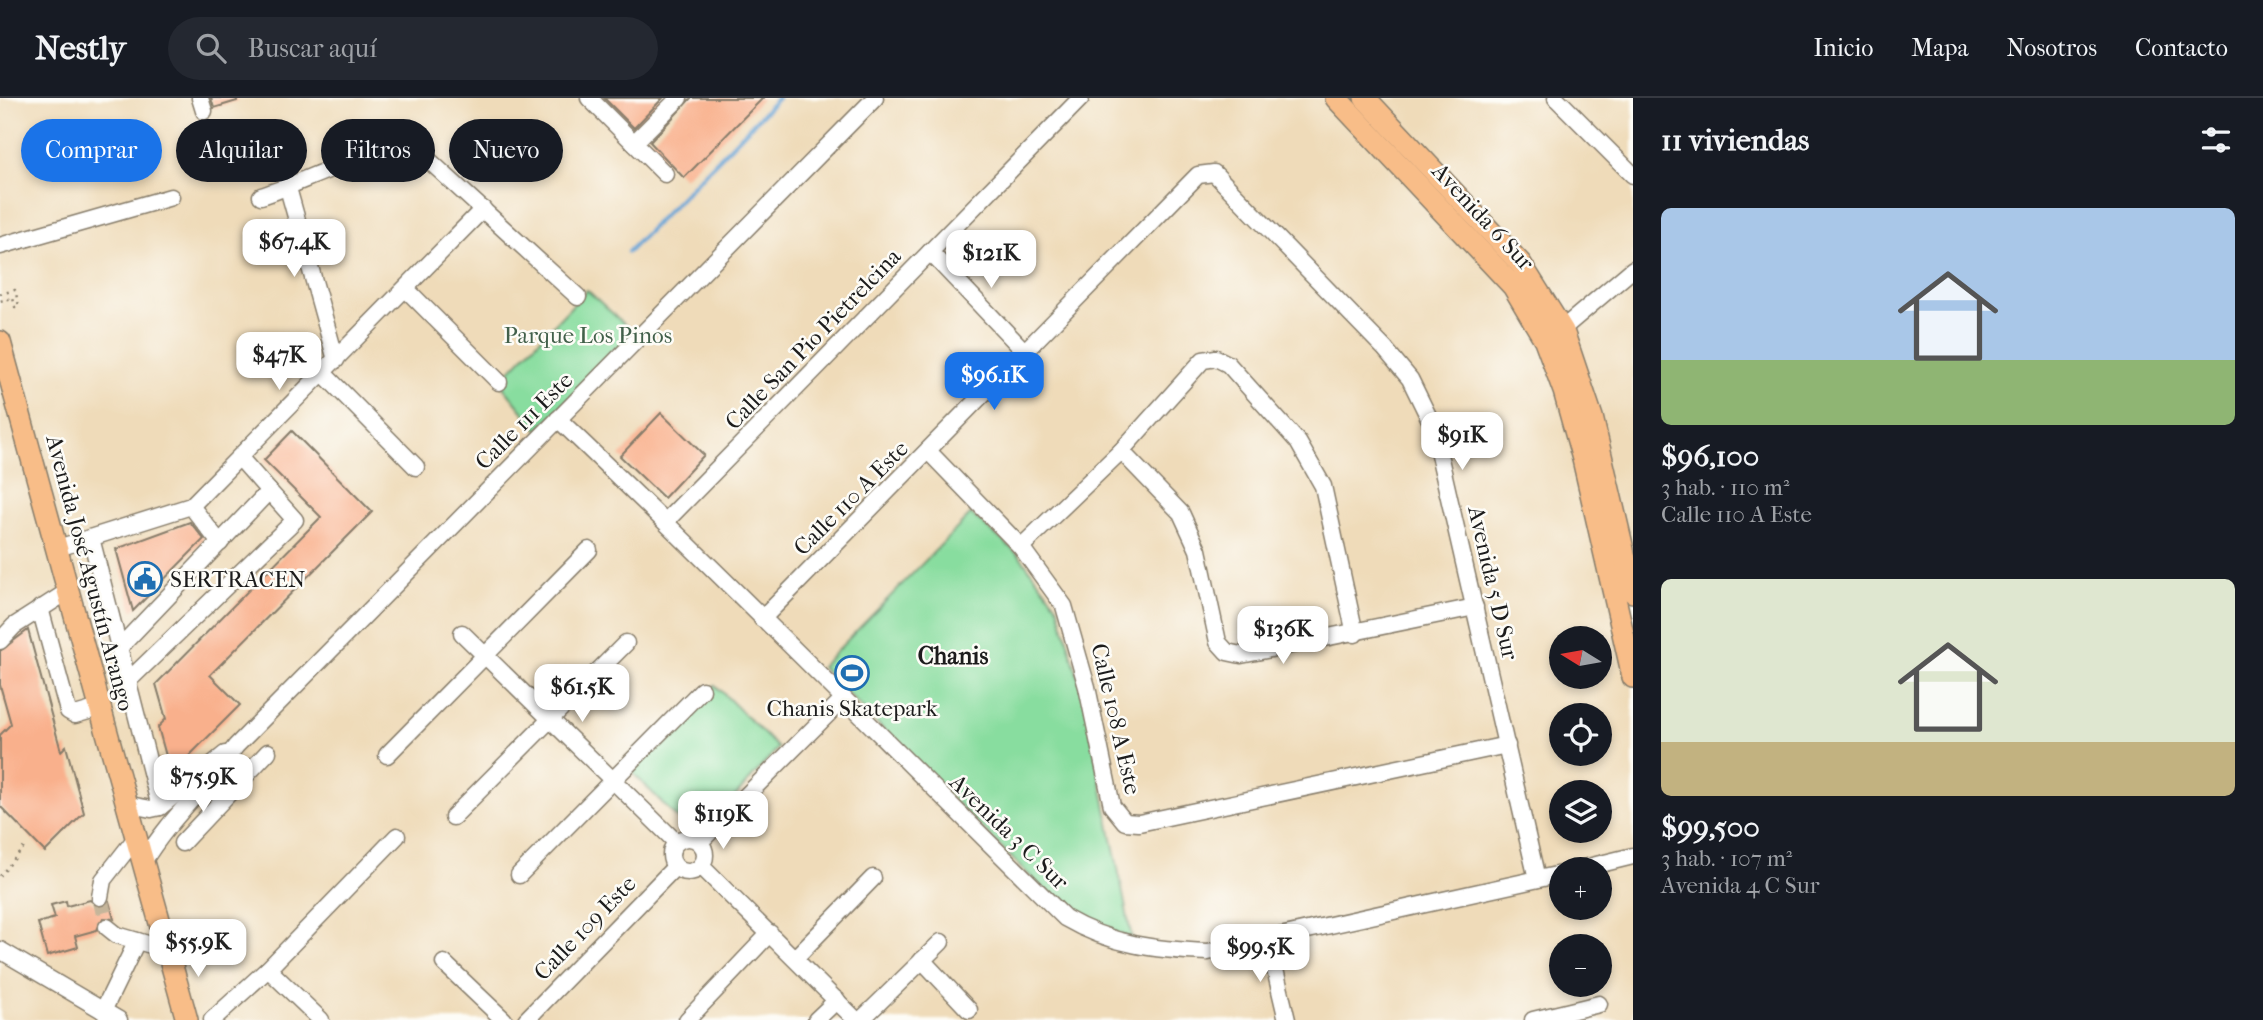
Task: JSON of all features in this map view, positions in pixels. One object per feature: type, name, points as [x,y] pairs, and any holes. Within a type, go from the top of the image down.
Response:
[{"type":"main road","name":"Avenida 6 Sur","points":[[1336,98],[1513,286],[1554,336],[1564,391],[1583,459],[1633,677]]},
{"type":"main road","name":"Avenida 6 Sur","points":[[1365,98],[1521,264],[1592,417],[1633,592]]},
{"type":"main road","name":"Avenida José Agustín Arango","points":[[0,342],[4,369],[70,590],[125,804],[187,1020]]},
{"type":"street","points":[[589,98],[665,174]]},
{"type":"street","points":[[634,143],[679,98]]},
{"type":"street","name":"Calle 111 Este","points":[[142,864],[165,827],[236,746],[875,98]]},
{"type":"street","name":"Calle San Pio Pietrelcina","points":[[666,521],[1081,98]]},
{"type":"street","points":[[1556,98],[1633,175]]},
{"type":"street","points":[[261,196],[374,154],[416,152],[427,157],[578,297]]},
{"type":"street","name":"Calle 110 A Este","points":[[762,619],[929,452],[1198,175],[1209,172]]},
{"type":"street","name":"Avenida 5 D Sur","points":[[1209,172],[1219,176],[1385,349],[1410,379],[1432,424],[1537,879]]},
{"type":"street","points":[[288,188],[336,360]]},
{"type":"street","points":[[0,246],[171,197]]},
{"type":"street","points":[[58,548],[191,506],[484,209]]},
{"type":"street","points":[[930,252],[1026,353]]},
{"type":"street","points":[[1554,336],[1633,269]]},
{"type":"street","points":[[405,289],[499,383]]},
{"type":"street","points":[[1021,547],[1121,451],[1203,360],[1216,358],[1228,364],[1298,442],[1323,486],[1355,634]]},
{"type":"street","points":[[323,373],[416,467]]},
{"type":"street","name":"Avenida 3 C Sur","points":[[558,419],[666,521],[842,701],[1065,918],[1090,932],[1120,943],[1161,950],[1208,952],[1549,876]]},
{"type":"street","points":[[1121,451],[1181,513],[1198,551],[1222,648],[1241,655],[1355,634],[1475,607]]},
{"type":"street","name":"Calle 108 A Este","points":[[929,452],[1021,547],[1064,606],[1087,687],[1112,806],[1125,822],[1139,823],[1507,745]]},
{"type":"street","points":[[127,682],[295,520],[240,458]]},
{"type":"street","points":[[119,648],[269,491]]},
{"type":"street","points":[[191,506],[220,543]]},
{"type":"street","points":[[91,538],[160,807],[151,809],[125,804]]},
{"type":"street","points":[[387,755],[589,550]]},
{"type":"street","points":[[0,641],[13,626],[70,590]]},
{"type":"street","points":[[40,608],[68,711],[75,715],[99,708]]},
{"type":"street","points":[[462,634],[677,842]]},
{"type":"street","points":[[453,817],[626,643]]},
{"type":"street","points":[[519,875],[702,690]]},
{"type":"street","points":[[700,842],[842,701]]},
{"type":"street","name":"Calle 111 Este","points":[[160,807],[236,746]]},
{"type":"street","points":[[113,758],[145,751]]},
{"type":"street","points":[[182,843],[268,752]]},
{"type":"street","points":[[187,804],[202,820]]},
{"type":"street","points":[[212,1020],[268,969],[397,836]]},
{"type":"street","points":[[688,838],[700,842],[705,856],[701,866],[692,872],[676,867],[671,851],[677,842],[688,838]]},
{"type":"street","points":[[100,897],[103,880],[135,839]]},
{"type":"street","points":[[1612,861],[1633,856]]},
{"type":"street","points":[[701,866],[858,1020],[941,942]]},
{"type":"street","name":"Calle 109 Este","points":[[526,1020],[676,867]]},
{"type":"street","points":[[794,958],[873,878]]},
{"type":"street","points":[[107,927],[117,936],[168,950]]},
{"type":"street","points":[[687,1020],[769,933]]},
{"type":"street","points":[[1268,940],[1287,1020]]},
{"type":"street","points":[[103,1011],[137,941]]},
{"type":"street","points":[[0,950],[119,1020]]},
{"type":"street","points":[[922,960],[969,1010]]},
{"type":"street","points":[[444,963],[504,1020]]},
{"type":"street","points":[[268,969],[321,1020]]},
{"type":"street","points":[[816,1020],[837,1000]]},
{"type":"street","points":[[1533,1020],[1573,1015],[1599,1004]]},
{"type":"path","points":[[0,294],[15,290],[19,306],[15,307],[13,298],[0,301]]},
{"type":"path","points":[[0,876],[25,846]]},
{"type":"green space","name":"Parque Los Pinos","points":[[587,290],[635,334],[538,430],[499,382]]},
{"type":"green space","points":[[971,514],[1019,555],[1058,607],[1084,698],[1132,939],[1069,915],[821,667]]},
{"type":"green space","points":[[715,685],[778,748],[709,826],[684,825],[631,771]]},
{"type":"building","points":[[211,98],[237,98],[237,101],[214,108]]},
{"type":"building","points":[[604,98],[663,98],[634,128]]},
{"type":"building","points":[[691,98],[763,98],[684,178],[650,142]]},
{"type":"building","points":[[661,413],[704,455],[664,498],[620,456]]},
{"type":"building","points":[[292,431],[372,512],[210,675],[240,705],[171,774],[158,727],[166,719],[156,684],[321,517],[264,460]]},
{"type":"building","name":"SERTRACEN","points":[[190,522],[204,539],[133,611],[116,549]]},
{"type":"building","points":[[28,630],[61,751],[66,746],[84,813],[45,852],[0,806],[0,735],[11,724],[0,685],[0,651]]},
{"type":"building","points":[[90,900],[99,907],[109,901],[114,919],[103,918],[97,930],[75,936],[78,947],[47,956],[38,923],[55,918],[51,905],[66,901],[67,906]]},
{"type":"waterway","points":[[628,252],[778,98]]},
{"type":"tunnel","points":[[100,897],[107,927]]},
{"type":"place","name":"SERTRACEN","points":[[145,579]]},
{"type":"place","name":"Chanis Skatepark","points":[[852,673]]},
{"type":"district","name":"Chanis","points":[[953,656]]}]
